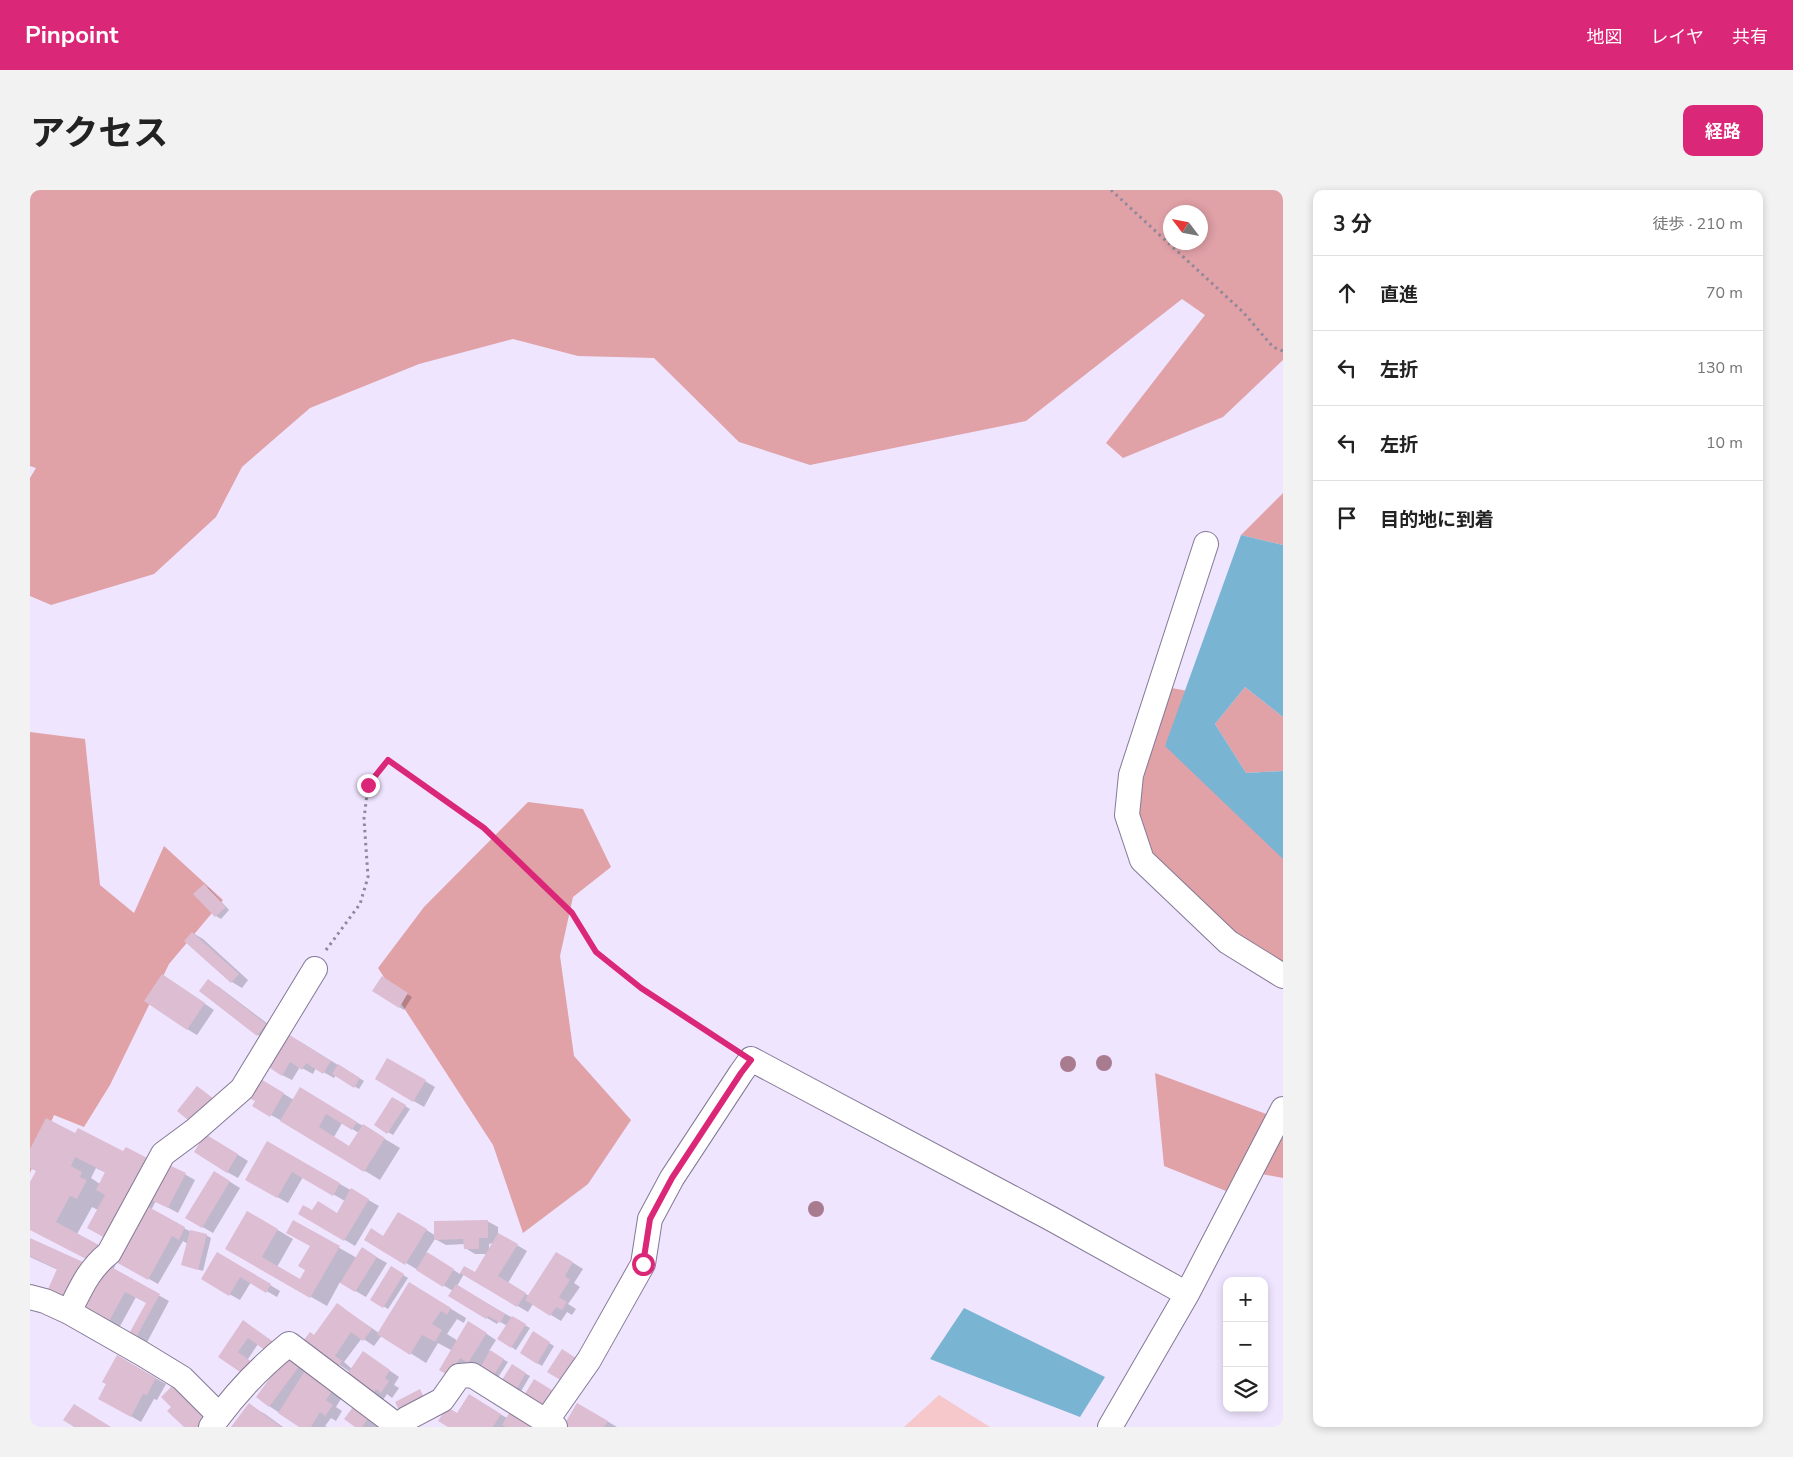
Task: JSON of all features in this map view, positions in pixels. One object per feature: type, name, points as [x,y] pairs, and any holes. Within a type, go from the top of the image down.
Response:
[{"type":"street","points":[[1206,544],[1131,775],[1127,815],[1142,860],[1228,942],[1283,976]]},
{"type":"street","points":[[69,1312],[96,1263],[108,1253],[163,1154],[194,1131],[242,1089],[315,969]]},
{"type":"street","points":[[30,1297],[45,1301],[69,1312],[182,1378],[215,1421],[269,1360],[289,1344],[400,1427],[406,1419],[442,1400],[459,1376],[472,1375],[551,1424],[643,1264],[650,1219],[672,1178],[751,1060],[1050,1218],[1187,1294]]},
{"type":"street","points":[[1110,1427],[1187,1294],[1283,1109]]},
{"type":"path","points":[[1111,190],[1243,312],[1273,347],[1283,351]]},
{"type":"path","points":[[315,969],[328,947],[360,904],[368,877],[364,819],[368,785],[388,760],[484,828],[572,913],[596,952],[641,988],[751,1060]]},
{"type":"shaded area","points":[[30,190],[1283,190],[1283,360],[1223,417],[1123,458],[1106,443],[1205,315],[1182,299],[1026,421],[810,465],[739,442],[654,358],[578,356],[513,339],[419,364],[310,408],[242,467],[216,517],[154,574],[51,605],[30,596],[30,478],[36,468],[30,466]]},
{"type":"shaded area","points":[[1283,493],[1283,545],[1241,535]]},
{"type":"shaded area","points":[[1166,687],[1188,691],[1283,850],[1283,965],[1232,938],[1147,857],[1133,814]]},
{"type":"shaded area","points":[[1245,687],[1283,717],[1283,771],[1246,773],[1215,724]]},
{"type":"shaded area","points":[[30,732],[85,739],[100,885],[134,913],[164,846],[223,900],[169,964],[110,1085],[84,1127],[54,1115],[30,1173]]},
{"type":"shaded area","points":[[528,802],[583,809],[611,867],[573,897],[560,956],[574,1056],[631,1120],[588,1184],[523,1233],[493,1145],[378,968],[424,907]]},
{"type":"shaded area","points":[[1155,1073],[1269,1115],[1226,1191],[1164,1166]]},
{"type":"shaded area","points":[[1283,1125],[1283,1178],[1256,1173]]},
{"type":"shaded area","points":[[939,1395],[990,1427],[904,1427]]},
{"type":"water","points":[[1241,535],[1283,545],[1283,717],[1245,687],[1215,724],[1246,773],[1283,771],[1283,859],[1165,746]]},
{"type":"water","points":[[964,1308],[1105,1377],[1080,1417],[930,1359]]},
{"type":"building","points":[[204,884],[226,907],[215,917],[193,894]]},
{"type":"building","points":[[192,932],[239,974],[231,983],[184,941]]},
{"type":"building","points":[[162,974],[205,1003],[187,1030],[144,1001]]},
{"type":"building","points":[[382,976],[408,993],[399,1008],[372,991]]},
{"type":"building","points":[[208,979],[266,1024],[257,1036],[199,991]]},
{"type":"building","points":[[288,1034],[331,1061],[323,1074],[306,1063],[302,1070],[290,1062],[282,1076],[267,1066]]},
{"type":"building","points":[[387,1058],[426,1080],[413,1102],[375,1079]]},
{"type":"building","points":[[338,1064],[360,1078],[354,1088],[332,1074]]},
{"type":"building","points":[[259,1078],[284,1093],[270,1117],[252,1106],[255,1101],[247,1097]]},
{"type":"building","points":[[197,1086],[214,1099],[193,1124],[177,1111]]},
{"type":"building","points":[[300,1087],[357,1122],[352,1130],[326,1114],[319,1127],[349,1146],[363,1124],[385,1138],[364,1172],[280,1121]]},
{"type":"building","points":[[392,1097],[406,1105],[387,1134],[374,1125]]},
{"type":"building","points":[[46,1118],[75,1133],[78,1128],[123,1151],[126,1147],[151,1160],[105,1238],[87,1228],[105,1195],[96,1190],[105,1172],[75,1157],[71,1166],[82,1172],[80,1177],[87,1180],[77,1199],[70,1196],[56,1222],[99,1245],[90,1261],[30,1230],[30,1182],[36,1171],[30,1168],[30,1149]]},
{"type":"building","points":[[205,1134],[238,1154],[227,1173],[194,1152]]},
{"type":"building","points":[[267,1141],[340,1183],[333,1196],[292,1172],[277,1198],[245,1180]]},
{"type":"building","points":[[169,1165],[186,1173],[168,1208],[151,1200]]},
{"type":"building","points":[[214,1171],[230,1181],[202,1228],[185,1218]]},
{"type":"building","points":[[351,1188],[369,1199],[344,1241],[298,1214],[303,1205],[312,1210],[318,1201],[337,1213]]},
{"type":"building","points":[[147,1206],[185,1227],[179,1240],[172,1236],[148,1280],[116,1262]]},
{"type":"building","points":[[247,1211],[278,1229],[262,1257],[300,1279],[305,1270],[298,1266],[310,1246],[286,1233],[293,1220],[340,1246],[310,1298],[225,1249]]},
{"type":"building","points":[[398,1212],[427,1229],[405,1265],[364,1240],[371,1228],[383,1236]]},
{"type":"building","points":[[488,1220],[488,1238],[479,1238],[479,1249],[464,1249],[463,1239],[434,1240],[434,1221]]},
{"type":"building","points":[[190,1230],[207,1234],[198,1270],[181,1265]]},
{"type":"building","points":[[498,1233],[518,1244],[498,1276],[526,1293],[517,1307],[460,1273],[464,1266],[475,1272]]},
{"type":"building","points":[[30,1238],[83,1262],[67,1298],[48,1289],[57,1269],[30,1256]]},
{"type":"building","points":[[362,1247],[377,1257],[355,1292],[340,1283]]},
{"type":"building","points":[[217,1252],[271,1284],[266,1293],[240,1277],[229,1296],[201,1279]]},
{"type":"building","points":[[427,1252],[454,1269],[443,1287],[416,1270]]},
{"type":"building","points":[[556,1252],[573,1262],[565,1276],[570,1280],[559,1297],[567,1302],[562,1310],[556,1307],[550,1316],[525,1300]]},
{"type":"building","points":[[104,1263],[160,1294],[134,1341],[113,1330],[116,1325],[130,1332],[146,1303],[125,1292],[107,1325],[78,1309]]},
{"type":"building","points":[[391,1266],[404,1274],[383,1308],[370,1300]]},
{"type":"building","points":[[409,1282],[451,1308],[447,1315],[441,1311],[432,1324],[442,1330],[435,1342],[422,1335],[410,1355],[377,1334]]},
{"type":"building","points":[[456,1284],[505,1314],[500,1323],[488,1316],[486,1319],[448,1296]]},
{"type":"building","points":[[337,1303],[372,1329],[363,1341],[351,1332],[335,1356],[342,1361],[338,1367],[303,1341],[310,1332],[314,1335]]},
{"type":"building","points":[[512,1316],[526,1324],[511,1348],[497,1339]]},
{"type":"building","points":[[243,1320],[272,1341],[266,1351],[248,1338],[238,1352],[252,1362],[243,1374],[218,1357]]},
{"type":"building","points":[[468,1321],[487,1333],[468,1363],[460,1358],[449,1376],[439,1370]]},
{"type":"building","points":[[533,1331],[550,1342],[537,1364],[520,1353]]},
{"type":"building","points":[[562,1349],[576,1358],[562,1381],[547,1372]]},
{"type":"building","points":[[490,1350],[504,1359],[492,1378],[479,1370]]},
{"type":"building","points":[[363,1351],[390,1370],[385,1378],[389,1381],[381,1393],[376,1389],[372,1395],[345,1377]]},
{"type":"building","points":[[117,1355],[156,1378],[147,1395],[143,1394],[131,1417],[98,1399],[106,1384],[102,1382]]},
{"type":"building","points":[[287,1355],[300,1365],[269,1407],[256,1397]]},
{"type":"building","points":[[512,1364],[526,1373],[515,1392],[500,1383]]},
{"type":"building","points":[[306,1369],[335,1387],[326,1400],[333,1405],[325,1416],[320,1412],[311,1427],[299,1427],[278,1413]]},
{"type":"building","points":[[534,1379],[555,1392],[544,1410],[523,1397]]},
{"type":"building","points":[[172,1386],[205,1418],[197,1427],[184,1427],[167,1411],[171,1407],[161,1397]]},
{"type":"building","points":[[420,1389],[425,1400],[400,1412],[395,1402]]},
{"type":"building","points":[[469,1394],[501,1414],[493,1427],[448,1427],[438,1421],[447,1407],[457,1413]]},
{"type":"building","points":[[249,1403],[281,1427],[231,1427]]},
{"type":"building","points":[[356,1403],[371,1414],[362,1427],[355,1427],[344,1419]]},
{"type":"building","points":[[577,1403],[608,1421],[604,1427],[567,1427],[564,1425]]},
{"type":"building","points":[[74,1404],[111,1427],[74,1427],[63,1420]]},
{"type":"building","points":[[511,1410],[538,1427],[506,1427],[502,1425]]},
{"type":"route","points":[[368,785],[388,760],[484,828],[572,913],[596,952],[641,988],[751,1060],[672,1178],[650,1219],[643,1264]]}]
